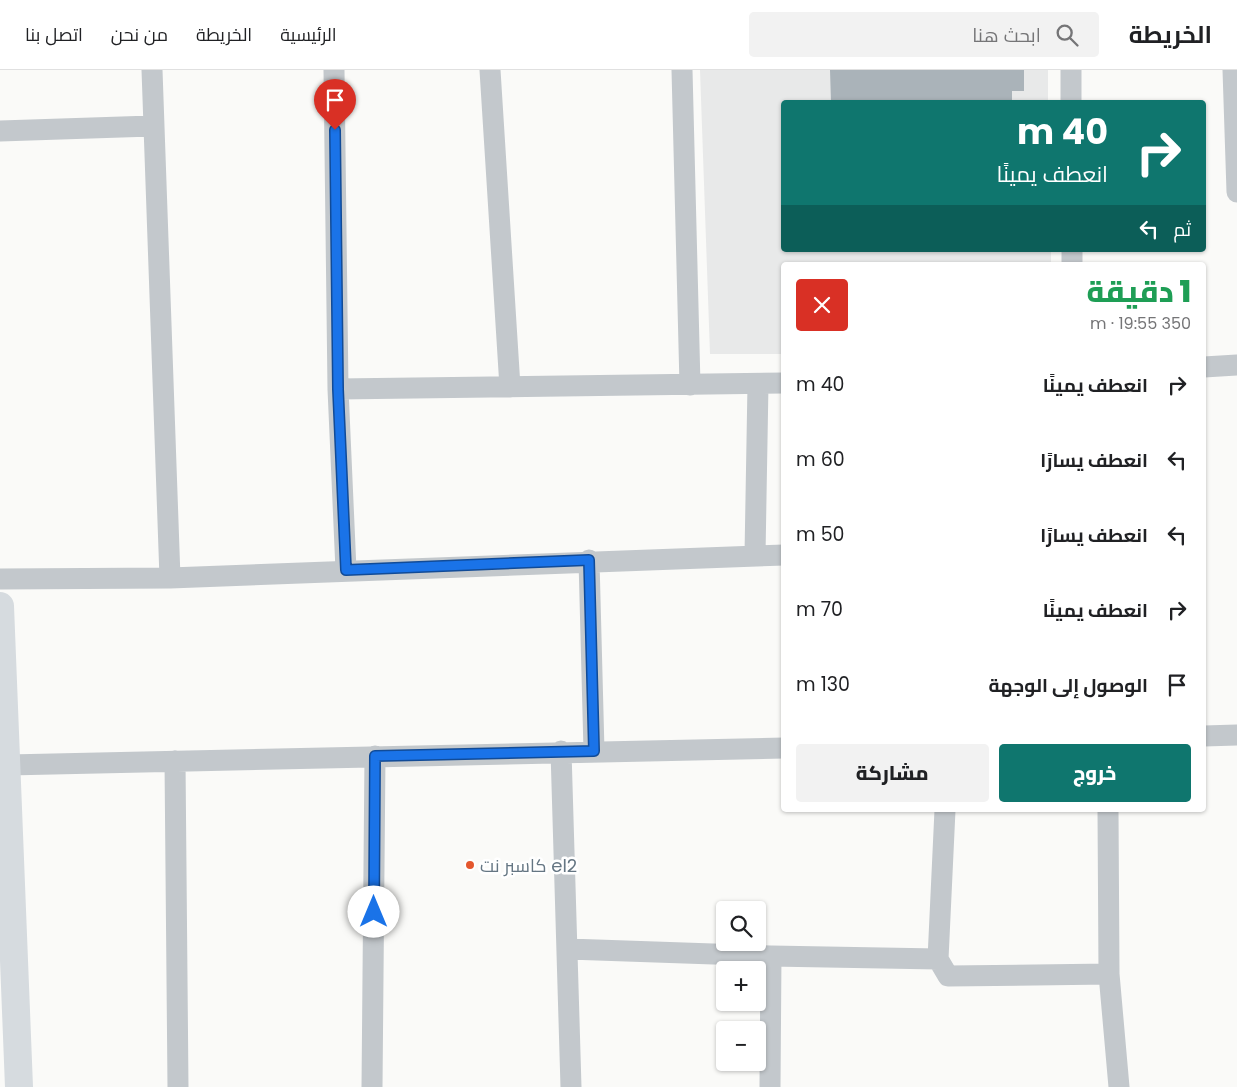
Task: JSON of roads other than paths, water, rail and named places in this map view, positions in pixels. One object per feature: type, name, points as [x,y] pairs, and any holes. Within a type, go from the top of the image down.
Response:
[{"type":"main road","points":[[0,606],[8,765],[19,1087]]},
{"type":"street","points":[[152,70],[152,126],[170,578]]},
{"type":"street","points":[[334,70],[338,389],[346,570]]},
{"type":"street","points":[[490,70],[510,387]]},
{"type":"street","points":[[682,70],[690,385]]},
{"type":"street","points":[[1071,70],[1071,100]]},
{"type":"street","points":[[1235,76],[1237,192]]},
{"type":"street","points":[[0,132],[152,126]]},
{"type":"street","points":[[1206,367],[1237,365]]},
{"type":"street","points":[[338,389],[781,383]]},
{"type":"street","points":[[755,555],[758,384]]},
{"type":"street","points":[[0,580],[170,578],[589,560],[781,555]]},
{"type":"street","points":[[589,560],[594,751]]},
{"type":"street","points":[[1206,736],[1237,735]]},
{"type":"street","points":[[8,765],[781,748]]},
{"type":"street","points":[[561,752],[571,1087]]},
{"type":"street","points":[[372,1087],[375,756]]},
{"type":"street","points":[[175,760],[178,1087]]},
{"type":"street","points":[[945,812],[938,959],[948,976],[1109,974]]},
{"type":"street","points":[[1108,812],[1109,974],[1119,1087]]},
{"type":"street","points":[[568,949],[771,956],[938,959]]},
{"type":"street","points":[[770,1087],[771,956]]},
{"type":"place","name":"كاسبر نت el2","points":[[470,865]]}]
